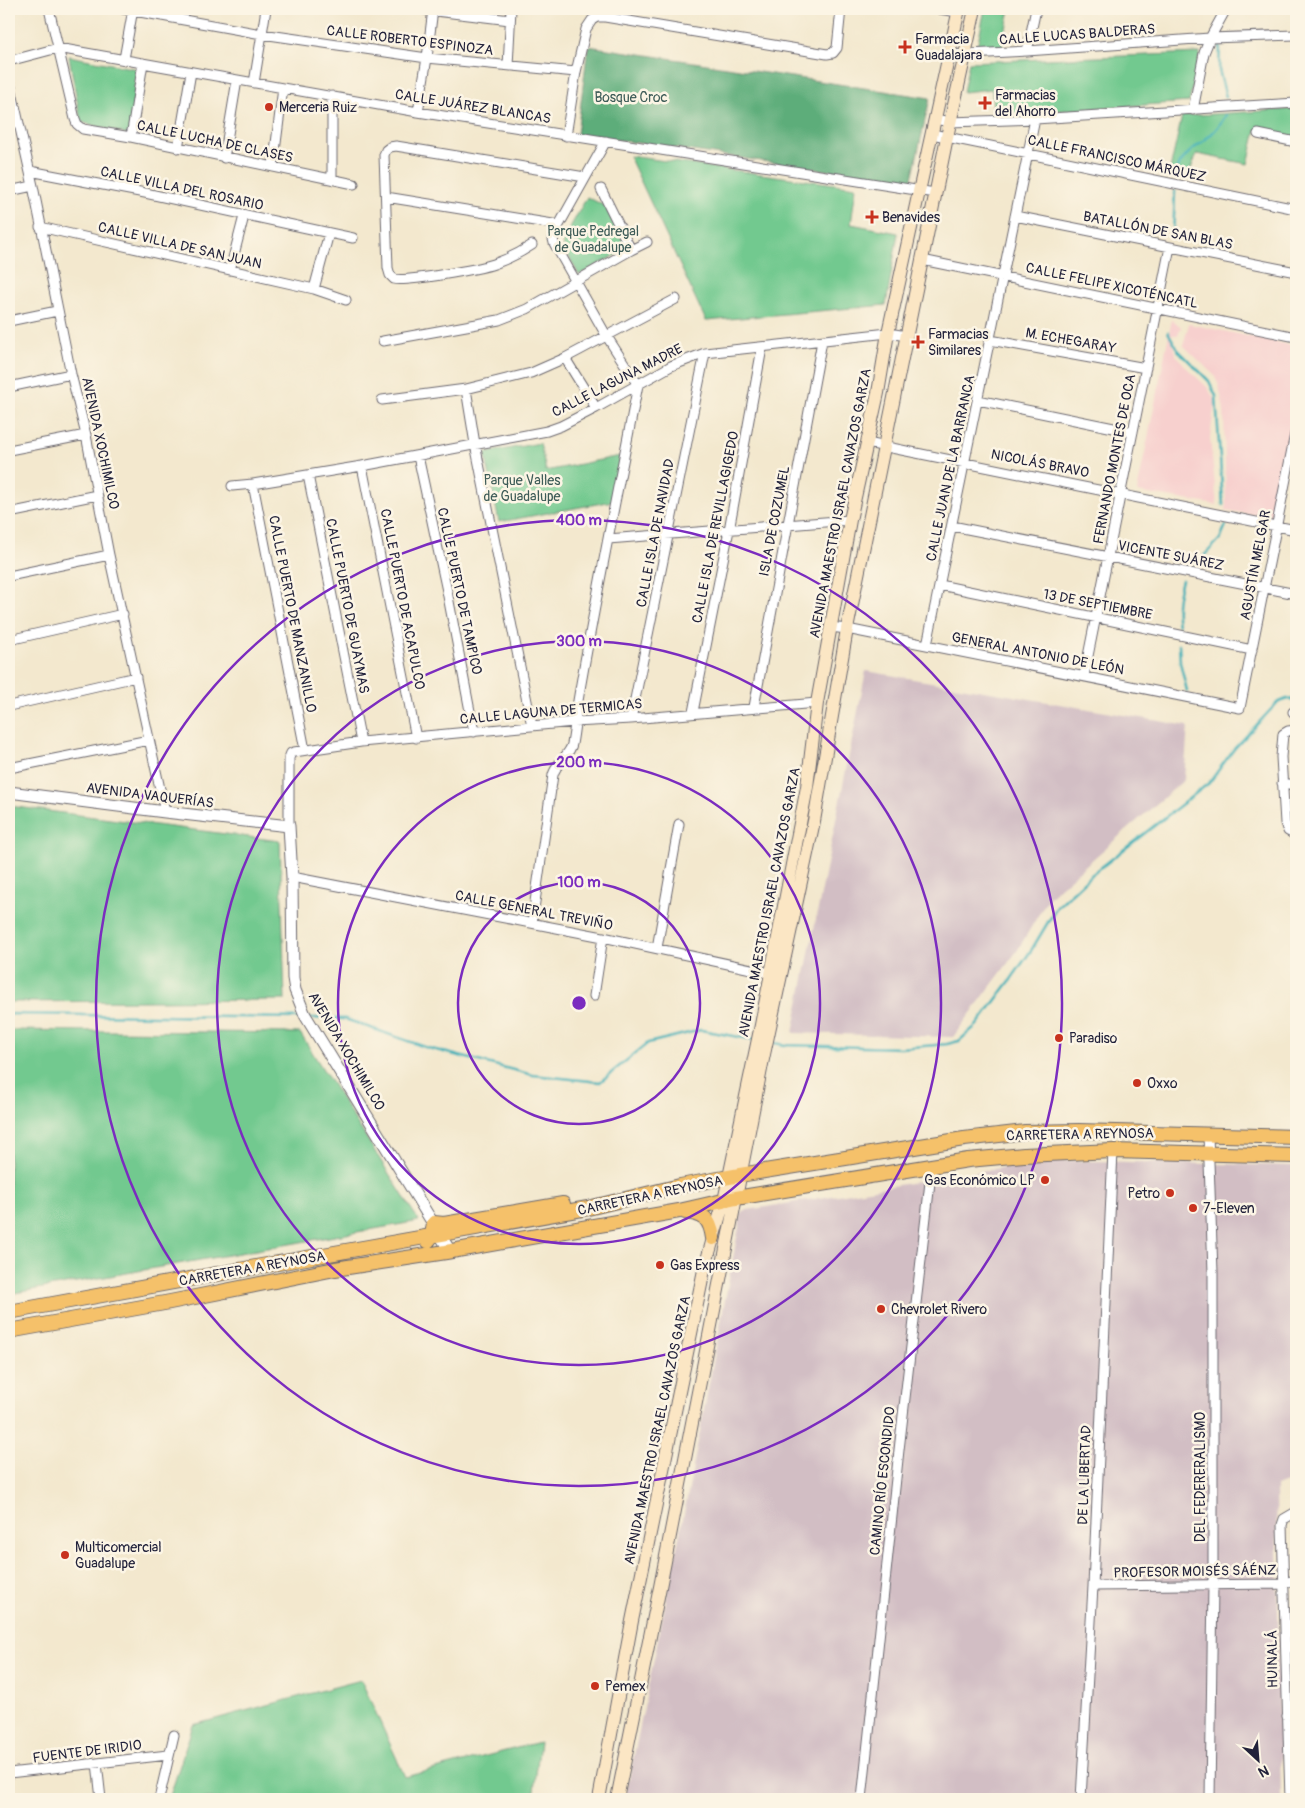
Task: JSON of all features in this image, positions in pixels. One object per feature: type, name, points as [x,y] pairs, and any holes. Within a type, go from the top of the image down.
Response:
[{"type":"main road","name":"AVENIDA MAESTRO ISRAEL CAVAZOS GARZA","points":[[617,1799],[758,1059],[814,821],[847,629],[946,137],[975,9]]},
{"type":"main road","name":"AVENIDA MAESTRO ISRAEL CAVAZOS GARZA","points":[[765,1027],[770,973],[807,787],[817,702],[850,520],[878,392],[888,333],[959,10]]},
{"type":"main road","name":"CARRETERA A REYNOSA","points":[[9,1312],[436,1232],[444,1224],[573,1202],[585,1205],[588,1208],[680,1186],[956,1140],[1033,1132],[1296,1138]]},
{"type":"main road","points":[[784,1190],[805,1181],[946,1155],[954,1151],[956,1140]]},
{"type":"main road","name":"CARRETERA A REYNOSA","points":[[9,1331],[170,1302],[335,1269],[450,1251],[932,1165],[1024,1155],[1113,1151],[1296,1156]]},
{"type":"main road","name":"AVENIDA MAESTRO ISRAEL CAVAZOS GARZA","points":[[599,1799],[632,1621],[704,1270],[713,1238],[730,1200]]},
{"type":"main road","points":[[679,1211],[695,1213],[705,1218],[711,1227],[713,1238]]},
{"type":"main road","points":[[335,1269],[339,1264],[347,1260],[420,1245],[428,1241],[436,1232]]},
{"type":"main road","points":[[606,1760],[624,1763]]},
{"type":"street","points":[[49,9],[58,48]]},
{"type":"street","points":[[124,59],[130,9]]},
{"type":"street","name":"CALLE ROBERTO ESPINOZA","points":[[130,9],[262,34],[427,58],[576,72]]},
{"type":"street","points":[[254,83],[266,9]]},
{"type":"street","points":[[419,9],[510,20]]},
{"type":"street","points":[[508,66],[511,9]]},
{"type":"street","points":[[566,136],[576,72],[588,24],[597,17],[606,13],[827,54],[834,53],[837,48],[841,9]]},
{"type":"street","points":[[939,9],[959,10]]},
{"type":"street","points":[[1027,51],[1036,9]]},
{"type":"street","points":[[1193,110],[1204,53],[1226,9]]},
{"type":"street","points":[[418,112],[427,58],[432,10]]},
{"type":"street","name":"CALLE LUCAS BALDERAS","points":[[949,55],[1210,38],[1296,35]]},
{"type":"street","name":"CALLE JUÁREZ BLANCAS","points":[[9,61],[58,48],[418,112],[935,193]]},
{"type":"street","name":"CALLE LUCHA DE CLASES","points":[[58,48],[75,119],[77,124],[83,129],[131,137],[354,184]]},
{"type":"street","points":[[131,137],[143,63]]},
{"type":"street","points":[[178,148],[191,72]]},
{"type":"street","name":"AVENIDA XOCHIMILCO","points":[[9,78],[13,124],[30,171],[71,374],[86,434],[109,555],[165,812]]},
{"type":"street","points":[[224,158],[237,80]]},
{"type":"street","points":[[273,167],[283,88]]},
{"type":"street","points":[[332,96],[332,179]]},
{"type":"street","points":[[935,119],[950,122],[1035,120],[1296,103]]},
{"type":"street","name":"CALLE JUAN DE LA BARRANCA","points":[[927,645],[1035,120]]},
{"type":"street","name":"CALLE FRANCISCO MÁRQUEZ","points":[[932,134],[1296,209]]},
{"type":"street","points":[[1258,134],[1296,142]]},
{"type":"street","points":[[532,923],[553,775],[555,766],[570,750],[572,745],[574,722],[638,385],[575,282],[553,239],[606,141]]},
{"type":"street","points":[[532,245],[513,257],[491,265],[400,280],[394,279],[390,275],[388,268],[384,156],[386,150],[396,146],[585,177]]},
{"type":"street","name":"CALLE VILLA DEL ROSARIO","points":[[30,171],[145,193],[244,216],[353,238]]},
{"type":"street","points":[[9,191],[33,186]]},
{"type":"street","points":[[601,189],[631,250]]},
{"type":"street","points":[[386,197],[559,225]]},
{"type":"street","points":[[230,270],[244,216]]},
{"type":"street","name":"BATALLÓN DE SAN BLAS","points":[[1015,216],[1296,272]]},
{"type":"street","name":"CALLE VILLA DE SAN JUAN","points":[[40,227],[314,289],[346,300]]},
{"type":"street","points":[[314,289],[329,233]]},
{"type":"street","points":[[382,341],[499,320],[527,310],[648,242]]},
{"type":"street","name":"FERNANDO MONTES DE OCA","points":[[1084,676],[1170,246]]},
{"type":"street","name":"CALLE FELIPE XICOTÉNCATL","points":[[922,260],[1296,337]]},
{"type":"street","points":[[382,400],[466,388],[531,373],[566,358],[676,299]]},
{"type":"street","points":[[9,321],[58,311]]},
{"type":"street","name":"CALLE LAGUNA MADRE","points":[[232,486],[362,466],[547,431],[596,408],[671,366],[705,353],[888,333],[907,336]]},
{"type":"street","name":"M. ECHEGARAY","points":[[990,340],[1146,368]]},
{"type":"street","name":"ISLA DE COZUMEL","points":[[754,707],[822,341]]},
{"type":"street","name":"CALLE ISLA DE REVILLAGIGEDO","points":[[693,712],[762,348]]},
{"type":"street","name":"CALLE ISLA DE NAVIDAD","points":[[632,719],[705,353]]},
{"type":"street","points":[[566,358],[596,408]]},
{"type":"street","points":[[9,387],[71,374]]},
{"type":"street","points":[[466,388],[475,444],[532,726]]},
{"type":"street","points":[[978,400],[1133,432]]},
{"type":"street","name":"AGUSTÍN MELGAR","points":[[1240,708],[1296,429]]},
{"type":"street","points":[[9,450],[86,434]]},
{"type":"street","name":"NICOLÁS BRAVO","points":[[867,443],[1122,493],[1296,530]]},
{"type":"street","name":"CALLE PUERTO DE TAMPICO","points":[[418,456],[447,591],[474,732]]},
{"type":"street","name":"CALLE PUERTO DE ACAPULCO","points":[[362,466],[416,738]]},
{"type":"street","name":"CALLE PUERTO DE GUAYMAS","points":[[308,475],[361,742]]},
{"type":"street","name":"CALLE PUERTO DE MANZANILLO","points":[[253,484],[305,750]]},
{"type":"street","points":[[9,513],[97,495]]},
{"type":"street","points":[[608,539],[850,520]]},
{"type":"street","name":"VICENTE SUÁREZ","points":[[952,526],[1296,594]]},
{"type":"street","points":[[9,576],[109,555]]},
{"type":"street","name":"13 DE SEPTIEMBRE","points":[[940,585],[1252,650]]},
{"type":"street","points":[[9,640],[123,614]]},
{"type":"street","name":"GENERAL ANTONIO DE LEÓN","points":[[830,627],[1240,708]]},
{"type":"street","points":[[9,706],[136,677]]},
{"type":"street","name":"CALLE LAGUNA DE TERMICAS","points":[[289,755],[305,750],[361,742],[817,702]]},
{"type":"street","points":[[1296,730],[1285,732],[1282,737],[1282,783],[1285,823],[1288,831],[1296,835]]},
{"type":"street","points":[[9,768],[149,740]]},
{"type":"street","name":"AVENIDA XOCHIMILCO","points":[[289,755],[293,978],[298,998],[324,1046],[436,1232],[450,1251]]},
{"type":"street","points":[[1282,783],[1296,784]]},
{"type":"street","name":"AVENIDA VAQUERÍAS","points":[[9,792],[289,826]]},
{"type":"street","points":[[657,948],[679,824]]},
{"type":"street","name":"CALLE GENERAL TREVIÑO","points":[[292,877],[603,937],[770,973]]},
{"type":"street","points":[[594,996],[603,937]]},
{"type":"street","name":"DEL FEDERERALISMO","points":[[1208,1135],[1213,1258],[1214,1584],[1210,1799]]},
{"type":"street","name":"DE LA LIBERTAD","points":[[1081,1799],[1113,1151]]},
{"type":"street","name":"CAMINO RÍO ESCONDIDO","points":[[862,1799],[932,1165]]},
{"type":"street","name":"HUINALÁ","points":[[1290,1799],[1282,1525],[1284,1519],[1296,1512]]},
{"type":"street","name":"PROFESOR MOISÉS SÁÉNZ","points":[[1093,1586],[1284,1584],[1296,1579]]},
{"type":"street","points":[[1286,1649],[1296,1645]]},
{"type":"street","points":[[1287,1716],[1296,1713]]},
{"type":"street","points":[[159,1799],[174,1735]]},
{"type":"street","name":"FUENTE DE IRIDIO","points":[[9,1773],[168,1755]]},
{"type":"street","points":[[97,1763],[101,1799]]},
{"type":"shaded area","points":[[1172,319],[1181,327],[1178,335],[1171,335],[1175,354],[1208,388],[1215,401],[1210,438],[1217,505],[1137,492]]},
{"type":"shaded area","points":[[1189,324],[1296,346],[1296,399],[1271,518],[1226,510],[1224,410],[1219,386],[1214,375],[1183,345]]},
{"type":"shaded area","points":[[866,671],[1188,726],[1184,780],[1049,897],[1017,951],[953,1037],[793,1033]]},
{"type":"shaded area","points":[[1048,1160],[1296,1166],[1296,1479],[1276,1486],[1281,1799],[625,1799],[687,1499],[742,1211]]},
{"type":"green space","points":[[985,9],[1010,9],[1002,48],[976,51]]},
{"type":"green space","name":"Bosque Croc","points":[[588,46],[930,98],[911,183],[577,134]]},
{"type":"green space","points":[[1200,53],[1189,102],[993,115],[992,89],[963,92],[969,62]]},
{"type":"green space","points":[[69,56],[137,69],[129,135],[81,122]]},
{"type":"green space","points":[[1296,109],[1296,137],[1256,130],[1248,164],[1197,154],[1187,178],[1169,174],[1182,116]]},
{"type":"green space","points":[[629,156],[856,187],[851,224],[898,233],[886,305],[706,321]]},
{"type":"green space","name":"Parque Pedregal de Guadalupe","points":[[587,197],[605,206],[627,249],[579,275],[564,248],[563,240]]},
{"type":"green space","name":"Parque Valles de Guadalupe","points":[[540,443],[546,471],[620,456],[613,501],[499,522],[485,453]]},
{"type":"green space","points":[[9,806],[280,841],[285,1000],[9,1002]]},
{"type":"green space","points":[[9,1030],[300,1033],[419,1221],[9,1294]]},
{"type":"green space","points":[[361,1680],[405,1777],[540,1742],[533,1799],[169,1799],[193,1725]]},
{"type":"waterway","points":[[1220,46],[1219,70],[1226,97]]},
{"type":"waterway","points":[[1175,173],[1184,158],[1220,125],[1226,115]]},
{"type":"waterway","points":[[1173,238],[1175,191]]},
{"type":"waterway","points":[[1168,332],[1178,350],[1209,381],[1216,396],[1223,505]]},
{"type":"waterway","points":[[1196,564],[1220,539],[1226,525]]},
{"type":"waterway","points":[[1178,625],[1177,602],[1182,580]]},
{"type":"waterway","points":[[1179,644],[1180,662],[1187,691]]},
{"type":"waterway","points":[[770,1042],[785,1045],[901,1048],[947,1044],[959,1041],[977,1025],[1010,981],[1057,907],[1090,876],[1209,783],[1234,749],[1277,703],[1287,699],[1296,700]]},
{"type":"waterway","points":[[9,1014],[302,1018]]},
{"type":"waterway","points":[[310,1018],[345,1019],[428,1048],[533,1075],[600,1082],[648,1043],[701,1030],[755,1040]]},
{"type":"place","name":"Farmacia Guadalajara","points":[[905,47]]},
{"type":"place","name":"Farmacias del Ahorro","points":[[985,103]]},
{"type":"place","name":"Merceria Ruiz","points":[[269,107]]},
{"type":"place","name":"Benavides","points":[[872,217]]},
{"type":"place","name":"Farmacias Similares","points":[[918,342]]},
{"type":"place","name":"Paradiso","points":[[1059,1038]]},
{"type":"place","name":"Oxxo","points":[[1137,1083]]},
{"type":"place","name":"Gas Económico LP","points":[[1045,1180]]},
{"type":"place","name":"Petro","points":[[1170,1193]]},
{"type":"place","name":"7-Eleven","points":[[1193,1208]]},
{"type":"place","name":"Gas Express","points":[[660,1265]]},
{"type":"place","name":"Chevrolet Rivero","points":[[881,1309]]},
{"type":"place","name":"Multicomercial Guadalupe","points":[[65,1555]]},
{"type":"place","name":"Pemex","points":[[595,1686]]}]
